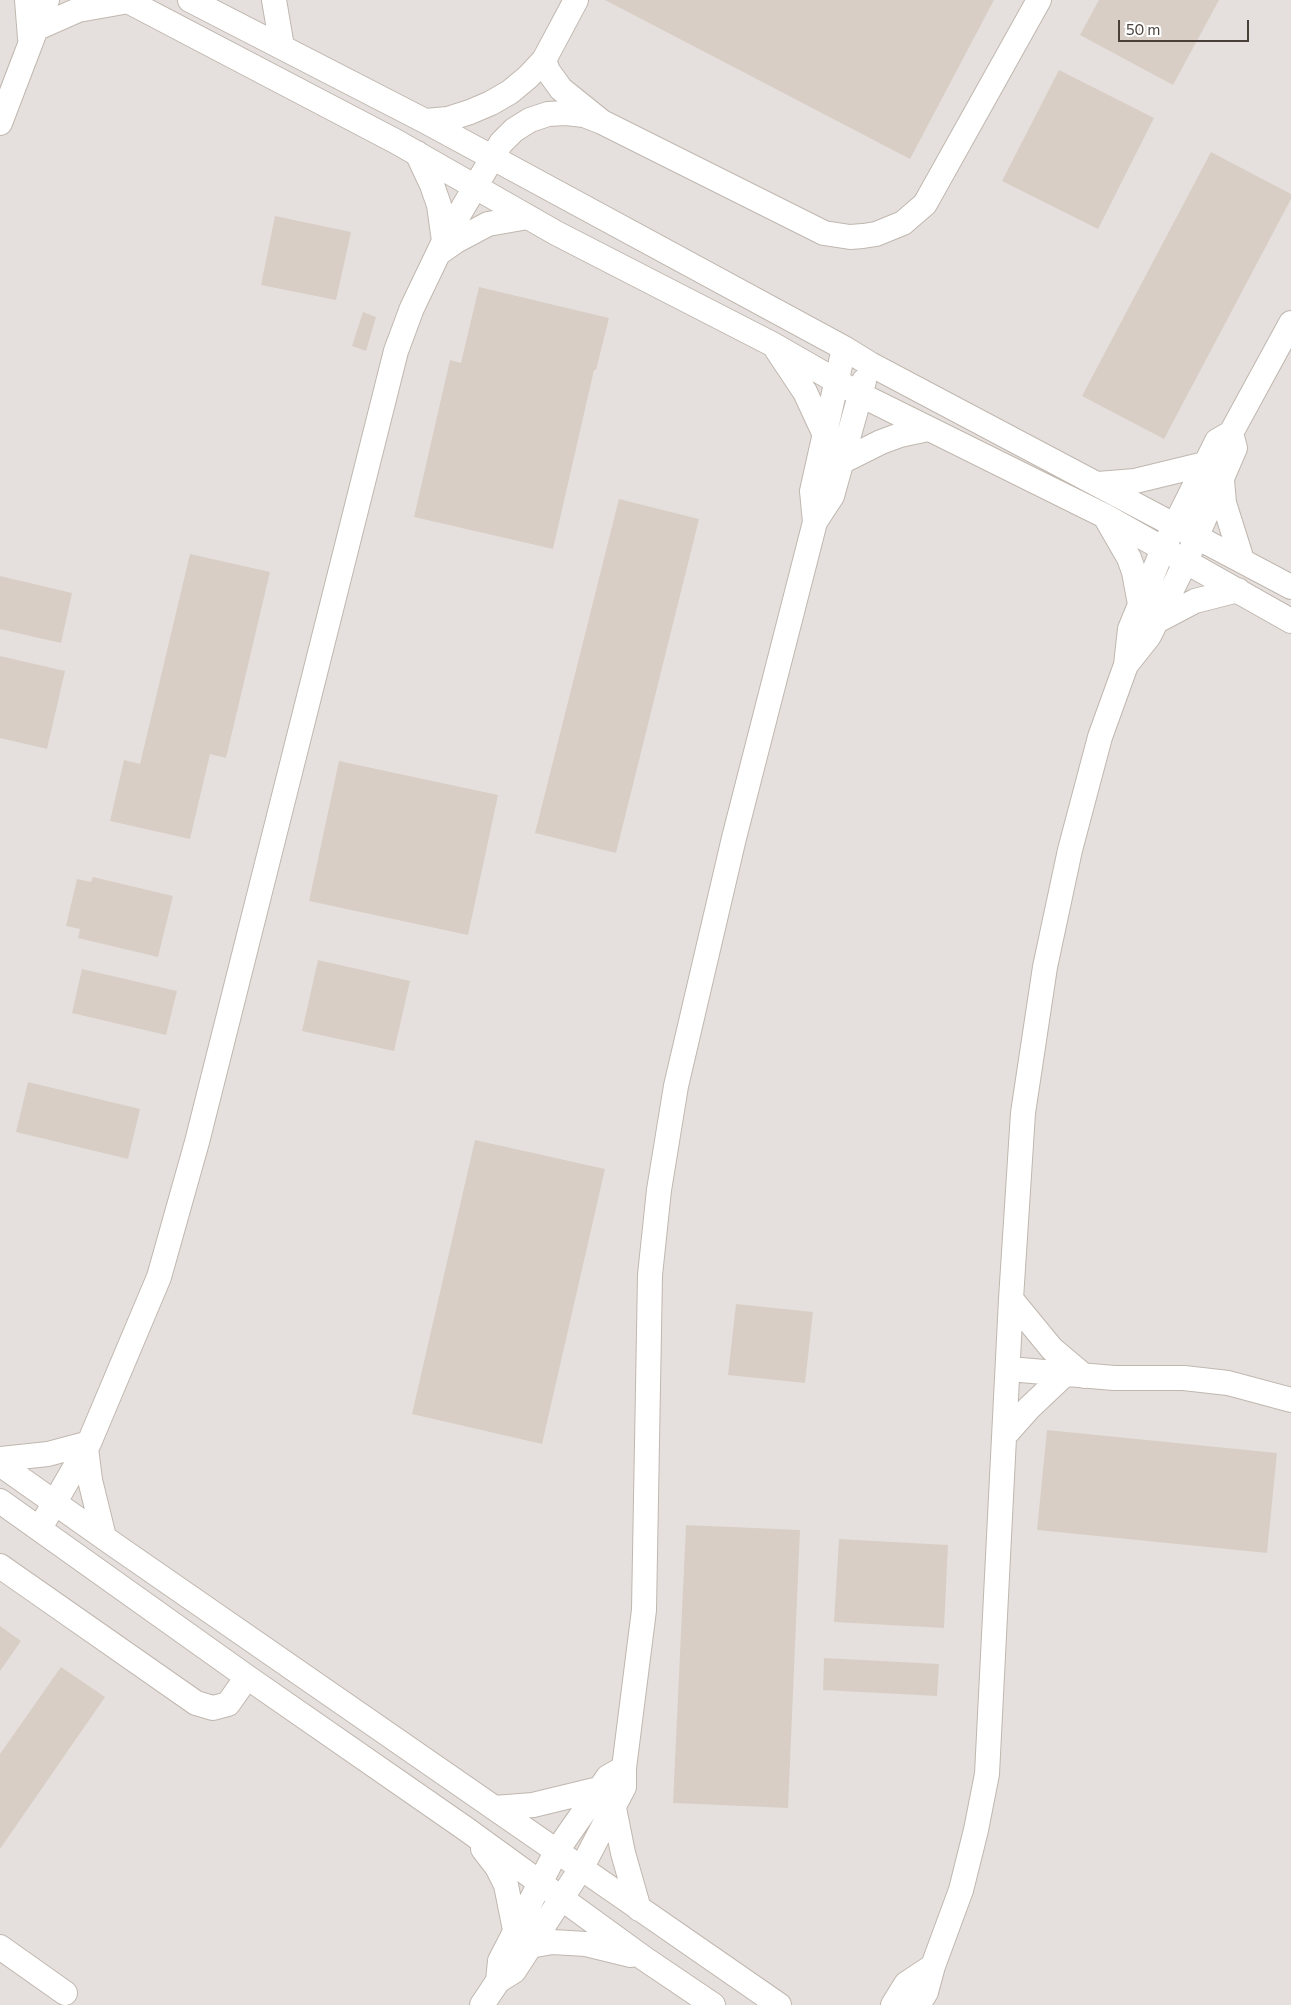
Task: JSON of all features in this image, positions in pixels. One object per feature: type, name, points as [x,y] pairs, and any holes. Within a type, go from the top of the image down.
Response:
[{"type":"street","points":[[26,0],[33,36]]},
{"type":"street","points":[[0,123],[47,0]]},
{"type":"street","points":[[190,0],[425,122],[844,348],[870,364],[1291,587]]},
{"type":"street","points":[[274,0],[282,47]]},
{"type":"street","points":[[425,122],[448,118],[491,104],[522,82],[544,60],[576,0]]},
{"type":"street","points":[[40,1528],[88,1445],[159,1277],[197,1142],[396,351],[412,308],[440,248],[501,143],[514,130],[530,120],[548,114],[584,115],[602,122],[824,233],[850,237],[876,234],[902,223],[925,204],[1039,0]]},
{"type":"street","points":[[33,36],[78,10],[127,1],[417,153],[528,217],[772,344],[859,394],[1105,516],[1291,620]]},
{"type":"street","points":[[544,60],[548,71],[562,89],[602,122]]},
{"type":"street","points":[[417,153],[439,205],[440,248]]},
{"type":"street","points":[[440,248],[488,224],[528,217]]},
{"type":"street","points":[[918,2005],[926,1992],[933,1966],[961,1890],[976,1830],[987,1774],[1009,1369],[1011,1299],[1023,1113],[1045,967],[1075,831],[1100,737],[1126,665],[1130,629],[1163,549],[1174,525],[1214,471],[1235,448],[1232,433],[1291,322]]},
{"type":"street","points":[[772,344],[805,392],[824,433]]},
{"type":"street","points":[[815,522],[812,491],[844,348]]},
{"type":"street","points":[[482,2005],[498,1981],[500,1961],[561,1899],[582,1867],[624,1787],[624,1768],[644,1610],[650,1276],[659,1190],[676,1086],[731,847],[815,522],[832,496],[859,394],[870,364]]},
{"type":"street","points":[[841,462],[881,442],[928,429]]},
{"type":"street","points":[[1098,484],[1214,471]]},
{"type":"street","points":[[1126,665],[1150,636],[1186,561],[1197,536],[1214,471]]},
{"type":"street","points":[[1214,471],[1242,560]]},
{"type":"street","points":[[1105,516],[1129,558],[1134,572],[1140,604]]},
{"type":"street","points":[[1157,621],[1194,600],[1238,590]]},
{"type":"street","points":[[1011,1299],[1074,1375]]},
{"type":"street","points":[[1009,1369],[1114,1378],[1184,1378],[1228,1383],[1289,1399]]},
{"type":"street","points":[[1005,1435],[1029,1408],[1074,1375]]},
{"type":"street","points":[[0,1459],[48,1454],[88,1445]]},
{"type":"street","points":[[88,1445],[90,1480],[104,1538]]},
{"type":"street","points":[[0,1464],[556,1852],[582,1867],[779,2005]]},
{"type":"street","points":[[0,1501],[247,1677],[466,1829],[561,1899],[712,2005]]},
{"type":"street","points":[[0,1566],[196,1704],[214,1708],[228,1704],[247,1677]]},
{"type":"street","points":[[523,1938],[541,1883],[556,1852],[608,1777],[624,1768]]},
{"type":"street","points":[[494,1808],[533,1805],[599,1789]]},
{"type":"street","points":[[614,1808],[623,1853],[640,1909]]},
{"type":"street","points":[[466,1829],[497,1866],[506,1885],[523,1938]]},
{"type":"street","points":[[523,1938],[586,1944],[645,1959]]},
{"type":"street","points":[[0,1947],[65,1993]]},
{"type":"street","points":[[893,2005],[906,1984],[933,1966]]},
{"type":"shaded area","points":[[0,0],[1291,0],[1291,2005],[0,2005]]},
{"type":"building","points":[[605,0],[994,0],[910,159]]},
{"type":"building","points":[[1099,0],[1219,0],[1173,85],[1080,35]]},
{"type":"building","points":[[1059,70],[1154,118],[1098,229],[1002,181]]},
{"type":"building","points":[[1211,152],[1291,194],[1291,199],[1164,439],[1082,396]]},
{"type":"building","points":[[275,216],[351,232],[336,300],[261,285]]},
{"type":"building","points":[[479,287],[609,318],[596,370],[594,370],[553,549],[414,517],[450,360],[461,363]]},
{"type":"building","points":[[363,312],[376,317],[366,351],[352,346]]},
{"type":"building","points":[[619,499],[699,519],[616,853],[535,833]]},
{"type":"building","points":[[190,554],[270,572],[226,758],[210,754],[190,839],[110,821],[124,760],[140,764]]},
{"type":"building","points":[[0,576],[72,593],[61,643],[0,629]]},
{"type":"building","points":[[0,656],[65,671],[47,749],[0,738]]},
{"type":"building","points":[[339,761],[498,795],[468,935],[309,901]]},
{"type":"building","points":[[93,877],[173,896],[158,957],[78,938],[80,929],[66,926],[77,879],[91,882]]},
{"type":"building","points":[[318,960],[410,981],[394,1051],[302,1031]]},
{"type":"building","points":[[82,969],[177,991],[166,1035],[72,1013]]},
{"type":"building","points":[[28,1082],[140,1109],[128,1159],[16,1132]]},
{"type":"building","points":[[475,1140],[605,1169],[542,1444],[412,1414]]},
{"type":"building","points":[[736,1304],[813,1312],[805,1383],[728,1375]]},
{"type":"building","points":[[1047,1430],[1277,1453],[1267,1553],[1037,1530]]},
{"type":"building","points":[[686,1525],[800,1530],[788,1808],[673,1803]]},
{"type":"building","points":[[839,1539],[948,1545],[944,1628],[834,1622]]},
{"type":"building","points":[[0,1626],[21,1641],[0,1671]]},
{"type":"building","points":[[824,1658],[939,1664],[937,1696],[823,1690]]},
{"type":"building","points":[[61,1667],[105,1697],[0,1849],[0,1754]]}]
